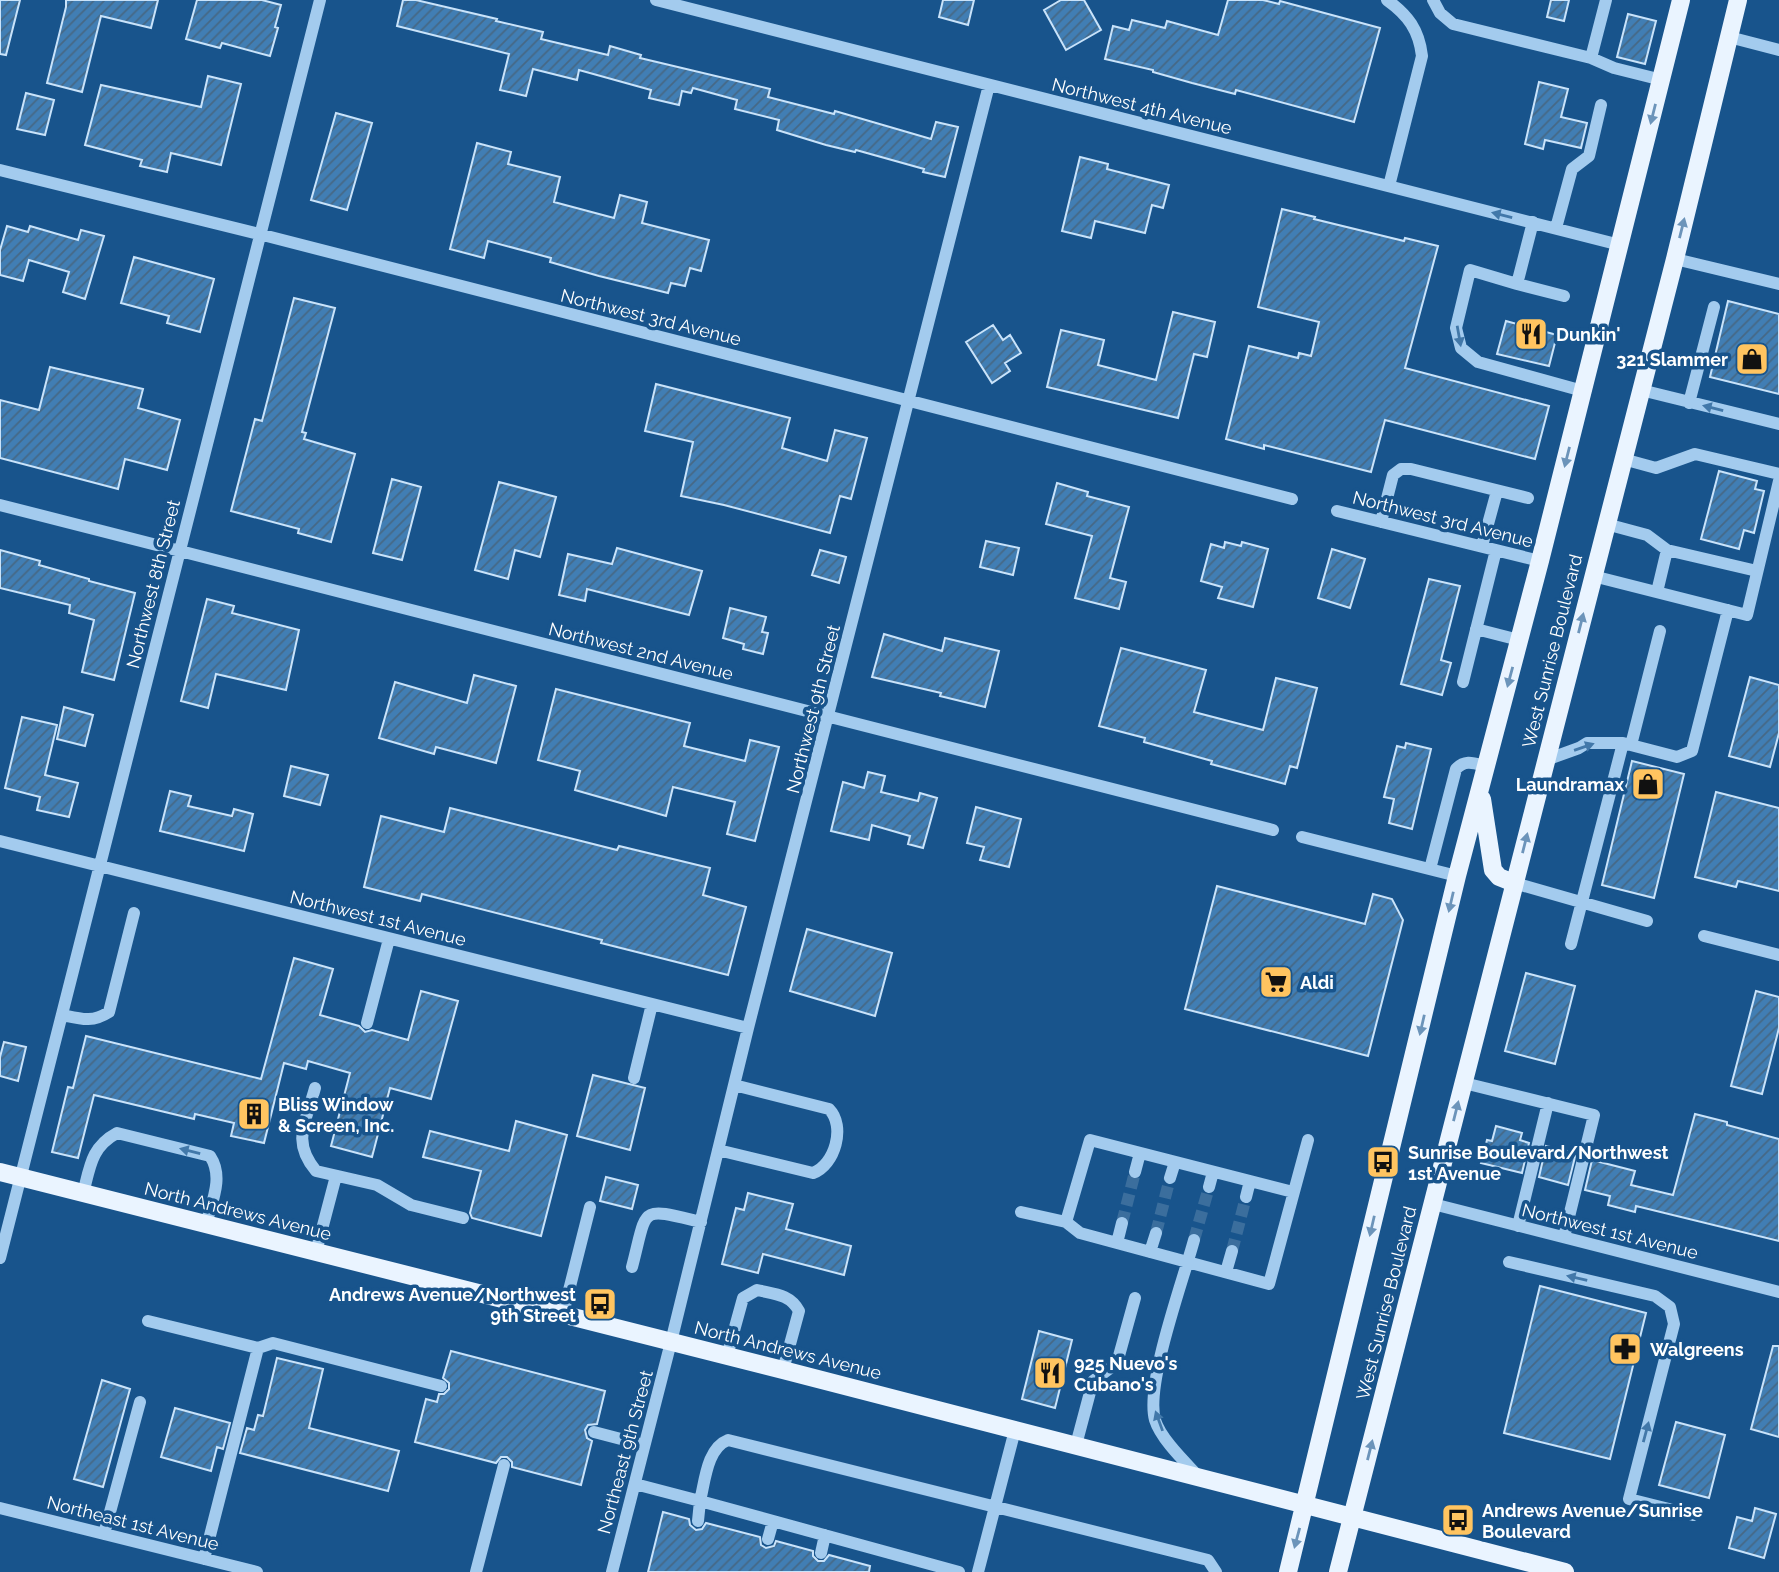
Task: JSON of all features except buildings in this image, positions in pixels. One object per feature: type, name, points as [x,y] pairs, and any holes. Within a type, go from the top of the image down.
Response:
[{"type":"main road","name":"West Sunrise Boulevard","points":[[1288,1572],[1457,876],[1540,561],[1681,0]]},
{"type":"main road","name":"West Sunrise Boulevard","points":[[1338,1572],[1675,259],[1738,0]]},
{"type":"main road","points":[[1480,788],[1493,870],[1499,877],[1514,883]]},
{"type":"main road","name":"North Andrews Avenue","points":[[0,1172],[1198,1476],[1565,1572]]},
{"type":"street","name":"Northwest 8th Street","points":[[0,1258],[320,0]]},
{"type":"street","name":"Northwest 4th Avenue","points":[[656,0],[1620,245]]},
{"type":"street","points":[[1387,0],[1407,15],[1420,41],[1422,56],[1389,186]]},
{"type":"street","points":[[1433,0],[1440,13],[1452,24],[1591,58],[1614,68],[1661,80]]},
{"type":"street","points":[[1591,58],[1606,0]]},
{"type":"street","points":[[1729,37],[1779,50]]},
{"type":"street","name":"Northwest 9th Street","points":[[671,1342],[748,1028],[989,85]]},
{"type":"street","points":[[1556,228],[1572,169],[1589,156],[1601,105]]},
{"type":"street","name":"Northwest 3rd Avenue","points":[[0,170],[1292,499]]},
{"type":"street","points":[[1517,284],[1533,222]]},
{"type":"street","points":[[1675,259],[1779,284]]},
{"type":"street","points":[[1564,296],[1470,270],[1456,328],[1461,348],[1478,362],[1583,391]]},
{"type":"street","points":[[1689,402],[1714,307]]},
{"type":"street","points":[[1641,390],[1779,424]]},
{"type":"street","points":[[1623,459],[1656,468],[1695,454],[1779,474]]},
{"type":"street","points":[[1381,522],[1393,475],[1401,469],[1528,498]]},
{"type":"street","points":[[1593,576],[1747,615],[1779,481]]},
{"type":"street","points":[[1482,546],[1497,491]]},
{"type":"street","name":"Northwest 2nd Avenue","points":[[0,505],[1273,830]]},
{"type":"street","name":"Northwest 3rd Avenue","points":[[1337,511],[1540,561]]},
{"type":"street","points":[[1606,524],[1647,535],[1667,550],[1758,571]]},
{"type":"street","points":[[1463,682],[1496,550]]},
{"type":"street","points":[[1657,592],[1667,550]]},
{"type":"street","points":[[1546,760],[1587,743],[1627,744],[1677,757],[1692,751],[1728,611]]},
{"type":"street","points":[[1476,629],[1519,640]]},
{"type":"street","points":[[1571,944],[1581,901],[1660,631]]},
{"type":"street","points":[[1430,869],[1456,769],[1462,763],[1469,762],[1486,766]]},
{"type":"street","points":[[1302,837],[1457,876]]},
{"type":"street","name":"Northwest 1st Avenue","points":[[0,841],[748,1028]]},
{"type":"street","points":[[1514,883],[1647,921]]},
{"type":"street","points":[[62,1014],[87,1021],[109,1012],[134,913]]},
{"type":"street","points":[[1703,936],[1779,955]]},
{"type":"street","points":[[367,1023],[388,939]]},
{"type":"street","points":[[634,1078],[652,1004]]},
{"type":"street","points":[[1464,1083],[1594,1115],[1564,1237]]},
{"type":"street","points":[[718,1150],[813,1173],[823,1169],[830,1161],[839,1125],[836,1115],[830,1109],[734,1085]]},
{"type":"street","points":[[316,1088],[301,1140],[303,1152],[316,1171],[377,1185],[411,1205],[463,1218]]},
{"type":"street","points":[[1518,1226],[1548,1104]]},
{"type":"street","points":[[83,1194],[95,1151],[103,1140],[117,1133],[210,1156],[218,1175],[206,1224]]},
{"type":"street","points":[[1021,1212],[1066,1222],[1080,1233],[1269,1284],[1308,1139]]},
{"type":"street","points":[[1066,1222],[1090,1140],[1293,1192]]},
{"type":"street","points":[[1135,1172],[1140,1153]]},
{"type":"street","points":[[1170,1178],[1175,1162]]},
{"type":"street","points":[[1209,1187],[1213,1172]]},
{"type":"street","points":[[316,1252],[336,1176]]},
{"type":"street","points":[[1246,1197],[1250,1181]]},
{"type":"street","name":"Northwest 1st Avenue","points":[[1433,1205],[1779,1292]]},
{"type":"street","points":[[563,1314],[590,1207]]},
{"type":"street","points":[[632,1267],[644,1218],[651,1213],[659,1212],[701,1222]]},
{"type":"street","points":[[1117,1243],[1122,1223]]},
{"type":"street","points":[[1150,1252],[1156,1233]]},
{"type":"street","points":[[1194,1240],[1153,1384],[1155,1420],[1172,1447],[1198,1476]]},
{"type":"street","points":[[1226,1272],[1232,1251]]},
{"type":"street","points":[[1509,1262],[1655,1296],[1670,1307],[1674,1324],[1629,1499],[1693,1515]]},
{"type":"street","points":[[727,1356],[743,1298],[757,1290],[786,1297],[794,1302],[799,1311],[783,1370]]},
{"type":"street","points":[[1076,1445],[1093,1381],[1117,1363],[1135,1298]]},
{"type":"street","points":[[148,1321],[258,1349],[272,1343],[441,1386]]},
{"type":"street","name":"Northeast 9th Street","points":[[612,1572],[671,1342]]},
{"type":"street","points":[[204,1559],[258,1349]]},
{"type":"street","points":[[104,1534],[140,1402]]},
{"type":"street","points":[[978,1572],[1015,1430]]},
{"type":"street","points":[[594,1433],[645,1445]]},
{"type":"street","points":[[698,1521],[700,1501],[713,1451],[728,1440],[1209,1560],[1216,1572]]},
{"type":"street","points":[[476,1572],[504,1465]]},
{"type":"street","points":[[635,1484],[959,1572]]},
{"type":"street","name":"Northeast 1st Avenue","points":[[0,1508],[257,1572]]},
{"type":"street","points":[[768,1539],[773,1521]]},
{"type":"street","points":[[821,1553],[825,1535]]},
{"type":"tunnel","points":[[1122,1223],[1135,1172]]},
{"type":"tunnel","points":[[1156,1233],[1170,1178]]},
{"type":"tunnel","points":[[1194,1240],[1209,1187]]},
{"type":"tunnel","points":[[1232,1251],[1246,1197]]},
{"type":"place","name":"Dunkin'","points":[[1531,334]]},
{"type":"place","name":"321 Slammer","points":[[1752,359]]},
{"type":"place","name":"Laundramax","points":[[1648,784]]},
{"type":"place","name":"Aldi","points":[[1276,982]]},
{"type":"place","name":"Bliss Window & Screen, Inc.","points":[[254,1114]]},
{"type":"place","name":"Sunrise Boulevard/Northwest 1st Avenue","points":[[1383,1162]]},
{"type":"place","name":"Andrews Avenue/Northwest 9th Street","points":[[600,1304]]},
{"type":"place","name":"Walgreens","points":[[1625,1349]]},
{"type":"place","name":"925 Nuevo's Cubano's","points":[[1050,1373]]},
{"type":"place","name":"Andrews Avenue/Sunrise Boulevard","points":[[1458,1520]]}]
